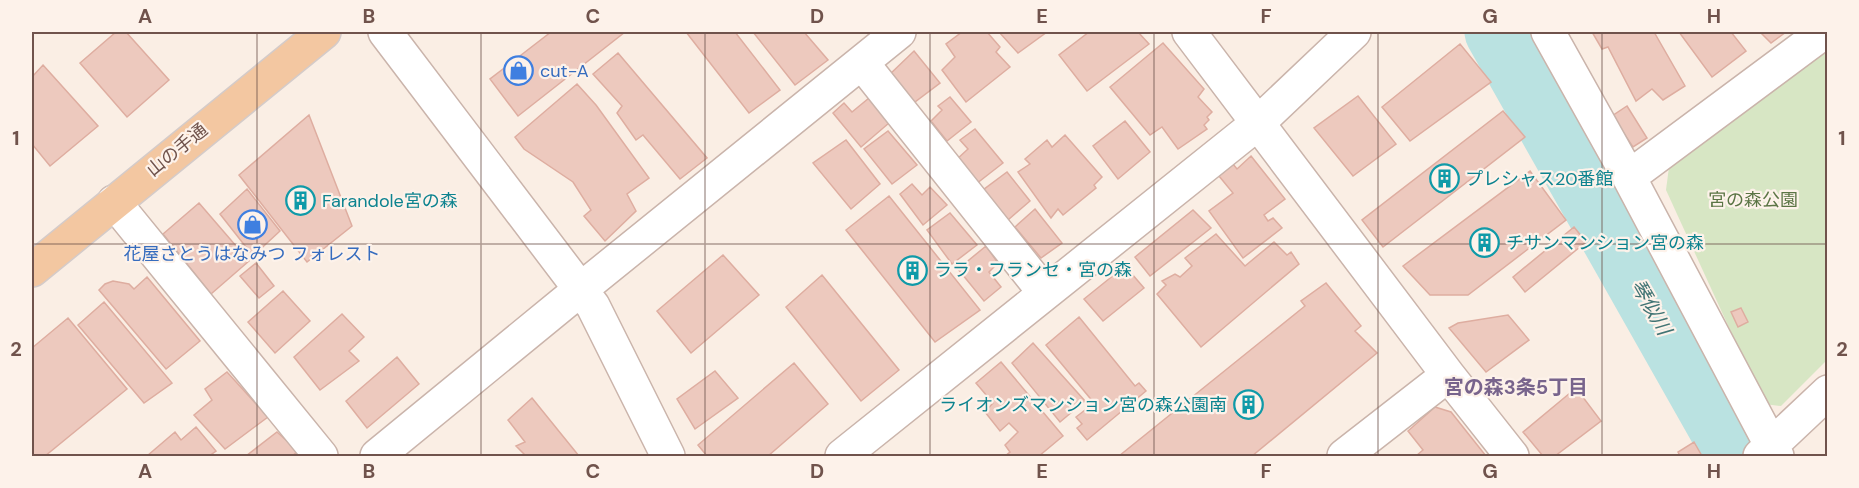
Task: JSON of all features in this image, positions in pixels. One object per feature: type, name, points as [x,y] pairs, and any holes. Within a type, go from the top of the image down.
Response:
[{"type":"main road","name":"山の手通","points":[[32,270],[324,32]]},
{"type":"street","points":[[385,32],[582,288],[668,456]]},
{"type":"street","points":[[377,456],[899,32]]},
{"type":"street","points":[[1189,32],[1448,375],[1512,456]]},
{"type":"street","points":[[842,456],[1258,123],[1354,32]]},
{"type":"street","points":[[1548,32],[1629,177],[1770,453],[1827,392]]},
{"type":"street","points":[[1629,177],[1824,32]]},
{"type":"street","points":[[862,63],[1046,293]]},
{"type":"street","points":[[114,202],[321,456]]},
{"type":"street","points":[[1344,456],[1448,375]]},
{"type":"green space","name":"宮の森公園","points":[[1827,49],[1827,360],[1781,406],[1764,404],[1666,190],[1669,167]]},
{"type":"building","points":[[116,32],[126,32],[169,80],[127,117],[80,63]]},
{"type":"building","points":[[551,32],[625,32],[518,116],[490,79]]},
{"type":"building","points":[[686,32],[735,32],[780,90],[749,113]]},
{"type":"building","points":[[753,32],[804,32],[828,60],[795,85]]},
{"type":"building","points":[[962,32],[987,32],[1000,47],[996,52],[1010,67],[966,102],[942,70],[955,57],[946,44]]},
{"type":"building","points":[[999,32],[1047,32],[1018,53]]},
{"type":"building","points":[[1089,32],[1138,32],[1149,44],[1087,91],[1059,55]]},
{"type":"building","points":[[1592,32],[1654,32],[1685,86],[1663,100],[1652,89],[1636,101],[1608,47],[1602,49]]},
{"type":"building","points":[[1679,32],[1731,32],[1746,51],[1712,77]]},
{"type":"building","points":[[1760,32],[1786,32],[1771,43]]},
{"type":"building","points":[[1163,43],[1204,89],[1198,97],[1212,112],[1204,125],[1207,129],[1178,149],[1162,127],[1150,135],[1110,87]]},
{"type":"building","points":[[1460,44],[1491,82],[1410,141],[1382,107]]},
{"type":"building","points":[[914,51],[940,83],[911,105],[887,77]]},
{"type":"building","points":[[618,53],[707,158],[680,179],[643,135],[636,140],[617,113],[622,106],[593,74]]},
{"type":"building","points":[[43,65],[98,126],[50,166],[32,144],[32,77]]},
{"type":"building","points":[[577,84],[596,105],[649,178],[627,194],[636,211],[605,241],[584,216],[591,210],[573,182],[524,149],[515,137]]},
{"type":"building","points":[[1358,96],[1396,144],[1353,176],[1314,128]]},
{"type":"building","points":[[950,97],[971,122],[947,141],[931,121],[942,110],[938,106]]},
{"type":"building","points":[[869,98],[889,123],[861,147],[833,113],[844,103],[852,112]]},
{"type":"building","points":[[1627,106],[1647,138],[1633,147],[1612,116]]},
{"type":"building","name":"プレシャス20番館","points":[[1503,111],[1525,137],[1383,247],[1362,220]]},
{"type":"building","name":"Farandole宮の森","points":[[309,115],[352,226],[307,262],[239,175]]},
{"type":"building","points":[[1125,121],[1150,152],[1118,179],[1093,146]]},
{"type":"building","points":[[975,129],[1003,163],[976,184],[956,160],[968,149],[960,140]]},
{"type":"building","points":[[888,131],[917,165],[892,184],[864,149]]},
{"type":"building","points":[[1065,135],[1102,177],[1094,185],[1096,188],[1063,215],[1058,209],[1051,218],[1018,172],[1030,164],[1025,159],[1047,140],[1052,147]]},
{"type":"building","points":[[846,140],[880,184],[851,209],[813,163]]},
{"type":"building","points":[[1251,156],[1285,199],[1264,215],[1268,221],[1273,218],[1282,228],[1243,258],[1209,211],[1233,193],[1219,176],[1233,164],[1237,169]]},
{"type":"building","name":"チサンマンション宮の森","points":[[1530,171],[1566,220],[1468,295],[1430,295],[1403,266]]},
{"type":"building","points":[[1007,172],[1030,201],[1008,220],[983,190]]},
{"type":"building","points":[[912,184],[922,195],[930,187],[947,205],[923,225],[900,194]]},
{"type":"building","points":[[247,189],[280,231],[253,256],[220,214]]},
{"type":"building","name":"ララ・フランセ・宮の森","points":[[889,196],[980,310],[935,342],[846,230]]},
{"type":"building","points":[[199,203],[249,261],[211,294],[163,234]]},
{"type":"building","points":[[1035,209],[1062,243],[1041,258],[1015,227]]},
{"type":"building","points":[[1193,210],[1211,228],[1150,276],[1135,257]]},
{"type":"building","points":[[950,213],[977,245],[952,264],[927,230]]},
{"type":"building","points":[[1574,227],[1586,242],[1525,292],[1513,277]]},
{"type":"building","points":[[1216,234],[1245,266],[1274,242],[1287,255],[1291,252],[1299,264],[1201,347],[1157,294],[1166,285],[1162,281],[1175,274],[1180,277],[1192,266],[1185,258]]},
{"type":"building","points":[[986,246],[998,263],[989,272],[1001,287],[984,301],[958,269]]},
{"type":"building","points":[[723,255],[759,295],[691,353],[657,311]]},
{"type":"building","points":[[256,263],[274,286],[259,298],[240,276]]},
{"type":"building","points":[[1125,266],[1144,288],[1103,321],[1084,299]]},
{"type":"building","points":[[822,275],[899,370],[861,401],[786,307]]},
{"type":"building","points":[[147,277],[200,341],[166,369],[99,290],[105,284],[113,281],[129,284],[134,289]]},
{"type":"building","name":"ライオンズマンション宮の森公園南","points":[[1326,283],[1361,326],[1355,331],[1377,353],[1252,456],[1119,456],[1305,306],[1301,301]]},
{"type":"building","points":[[283,291],[310,321],[275,353],[248,322]]},
{"type":"building","points":[[104,302],[172,383],[144,403],[78,325]]},
{"type":"building","points":[[1741,308],[1748,322],[1738,327],[1731,312]]},
{"type":"building","points":[[342,314],[364,337],[349,351],[359,361],[320,390],[294,357]]},
{"type":"building","points":[[1508,315],[1529,340],[1486,372],[1449,328],[1458,323]]},
{"type":"building","points":[[1079,317],[1135,386],[1139,383],[1146,391],[1087,440],[1077,428],[1082,424],[1076,417],[1094,403],[1046,345]]},
{"type":"building","points":[[68,318],[127,389],[45,456],[32,456],[32,348]]},
{"type":"building","points":[[1033,343],[1085,401],[1060,422],[1012,363]]},
{"type":"building","points":[[397,357],[419,384],[367,428],[346,401]]},
{"type":"building","points":[[1001,362],[1063,436],[1039,456],[1005,456],[1010,452],[1005,445],[1018,432],[1009,423],[1000,431],[985,412],[993,403],[976,383]]},
{"type":"building","points":[[794,363],[828,404],[768,456],[707,456],[698,445]]},
{"type":"building","points":[[715,371],[738,398],[695,429],[677,399]]},
{"type":"building","points":[[227,372],[268,417],[225,449],[194,415],[212,400],[205,389]]},
{"type":"building","points":[[1576,388],[1601,421],[1555,456],[1543,456],[1523,432]]},
{"type":"building","points":[[532,398],[579,456],[526,456],[516,446],[525,442],[508,420]]},
{"type":"building","points":[[1435,407],[1451,412],[1486,456],[1416,456],[1423,450],[1408,431]]},
{"type":"building","points":[[196,427],[216,451],[209,456],[147,456],[175,432],[181,440]]},
{"type":"building","points":[[277,432],[298,451],[292,456],[246,456]]},
{"type":"building","points":[[1694,442],[1702,456],[1680,456],[1678,452]]},
{"type":"waterway","name":"琴似川","points":[[1496,32],[1736,456]]},
{"type":"place","name":"cut-A","points":[[519,71]]},
{"type":"place","name":"プレシャス20番館","points":[[1444,179]]},
{"type":"place","name":"Farandole宮の森","points":[[301,201]]},
{"type":"place","name":"花屋さとうはなみつ フォレスト","points":[[252,225]]},
{"type":"place","name":"チサンマンション宮の森","points":[[1485,243]]},
{"type":"place","name":"ララ・フランセ・宮の森","points":[[913,270]]},
{"type":"place","name":"ライオンズマンション宮の森公園南","points":[[1248,405]]},
{"type":"district","name":"宮の森3条5丁目","points":[[1516,387]]}]
